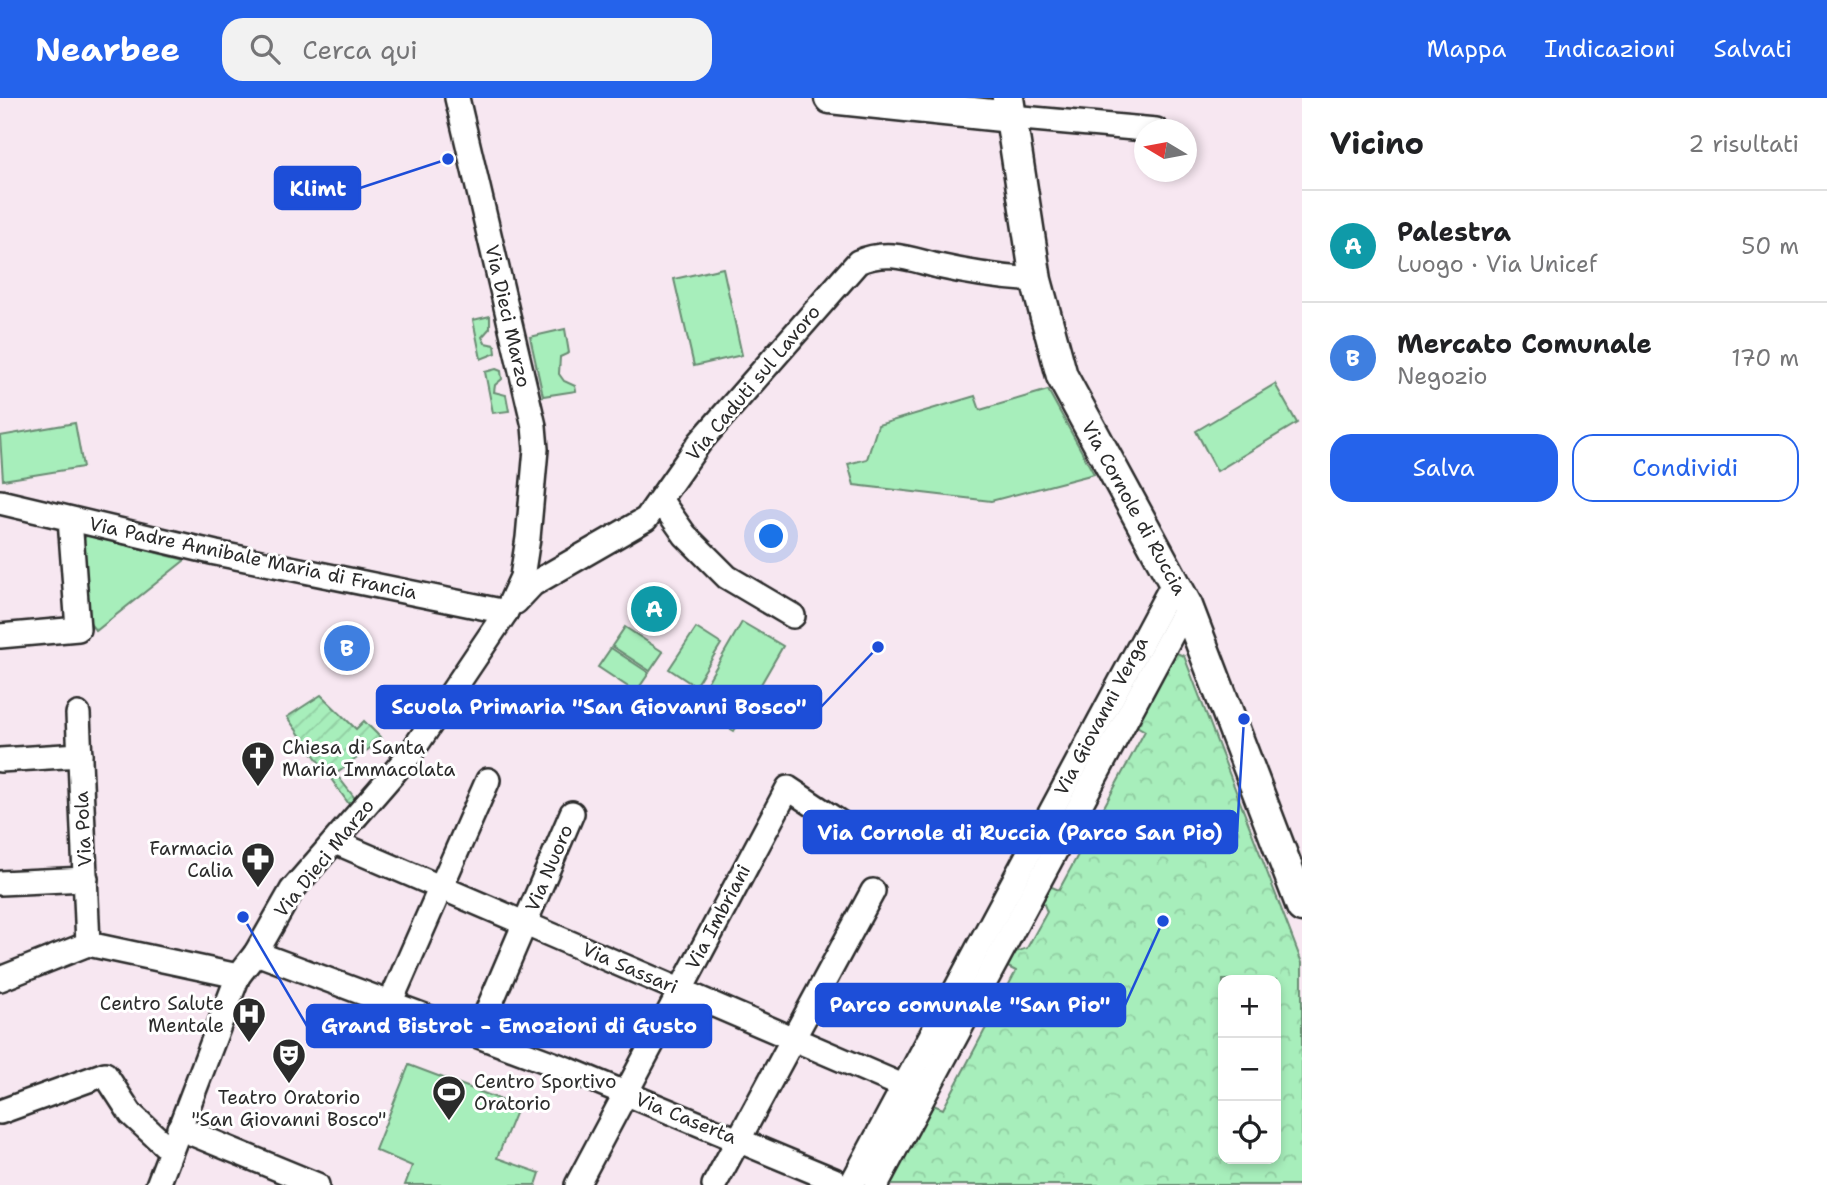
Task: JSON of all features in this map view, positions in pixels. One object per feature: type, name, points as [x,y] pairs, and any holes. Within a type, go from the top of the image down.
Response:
[{"type":"main road","points":[[830,98],[1010,108]]},
{"type":"main road","name":"Via Cornole di Ruccia","points":[[1010,108],[1036,280],[1062,376],[1181,593],[1302,907]]},
{"type":"street","name":"Via Dieci Marzo","points":[[158,1185],[238,976],[256,953],[292,890],[411,753],[506,612],[522,577],[536,449],[534,426],[457,98]]},
{"type":"street","points":[[1010,108],[1134,127]]},
{"type":"street","name":"Via Caduti sul Lavoro","points":[[506,612],[533,584],[646,520],[662,501],[700,442],[858,262],[871,256],[900,255],[939,266],[1036,280]]},
{"type":"street","points":[[662,501],[685,535],[727,577],[793,616]]},
{"type":"street","name":"Via Padre Annibale Maria di Francia","points":[[0,502],[216,553],[506,612]]},
{"type":"street","points":[[0,636],[78,629],[70,519]]},
{"type":"street","name":"Via Giovanni Verga","points":[[850,1185],[914,1090],[1181,593]]},
{"type":"street","name":"Via Pola","points":[[78,714],[88,944]]},
{"type":"street","points":[[0,760],[80,755]]},
{"type":"street","points":[[390,1003],[488,780]]},
{"type":"street","name":"Via Imbriani","points":[[576,1185],[788,788],[848,828]]},
{"type":"street","name":"Via Nuoro","points":[[477,1035],[572,813]]},
{"type":"street","name":"Via Sassari","points":[[335,842],[441,885],[914,1090]]},
{"type":"street","points":[[0,883],[86,879]]},
{"type":"street","points":[[714,1185],[873,891]]},
{"type":"street","points":[[0,979],[88,944],[238,976]]},
{"type":"street","name":"Via Caserta","points":[[256,953],[625,1093],[834,1180],[839,1185]]},
{"type":"street","points":[[0,1112],[106,1074],[131,1114],[170,1150]]},
{"type":"street","name":"Via Giovanni Verga","points":[[876,1185],[914,1090]]},
{"type":"street","points":[[179,1128],[317,1185]]},
{"type":"green space","points":[[723,268],[742,355],[694,366],[674,279]]},
{"type":"green space","points":[[490,316],[490,328],[482,337],[485,343],[495,345],[496,353],[481,359],[473,320]]},
{"type":"green space","points":[[565,329],[569,353],[560,357],[559,374],[564,381],[575,386],[576,391],[543,396],[530,337]]},
{"type":"green space","points":[[496,369],[501,371],[502,379],[495,385],[494,392],[506,395],[509,411],[493,413],[485,372]]},
{"type":"green space","points":[[1275,384],[1297,423],[1217,471],[1196,431]]},
{"type":"green space","points":[[1048,390],[1094,474],[991,501],[854,485],[848,464],[867,459],[878,425],[975,396],[980,410]]},
{"type":"green space","points":[[75,423],[83,467],[3,480],[0,436]]},
{"type":"green space","points":[[86,536],[185,560],[96,631],[86,619],[83,539]]},
{"type":"green space","points":[[742,622],[783,646],[734,731],[693,707]]},
{"type":"green space","points":[[625,627],[663,652],[650,671],[612,646]]},
{"type":"green space","points":[[696,628],[721,644],[695,686],[669,669]]},
{"type":"green space","points":[[611,648],[649,673],[636,692],[598,667]]},
{"type":"green space","points":[[1174,652],[1184,656],[1302,963],[1302,1185],[888,1185],[931,1104],[943,1109],[1016,971],[1004,965],[1010,954],[1027,948],[1047,912],[1041,897],[1047,885],[1059,890],[1145,731],[1133,724]]},
{"type":"green space","points":[[321,695],[356,729],[364,721],[382,739],[336,774],[357,801],[351,807],[287,717]]},
{"type":"green space","name":"Centro Sportivo Oratorio","points":[[409,1065],[518,1106],[497,1158],[540,1173],[536,1185],[405,1185],[412,1166],[375,1150]]},
{"type":"place","name":"Klimt","points":[[448,159]]},
{"type":"place","name":"Palestra","points":[[654,609]]},
{"type":"place","name":"Scuola Primaria \"San Giovanni Bosco\"","points":[[878,647]]},
{"type":"place","name":"Mercato Comunale","points":[[347,648]]},
{"type":"place","name":"Via Cornole di Ruccia (Parco San Pio)","points":[[1244,719]]},
{"type":"place","name":"Chiesa di Santa Maria Immacolata","points":[[258,788]]},
{"type":"place","name":"Farmacia Calia","points":[[258,889]]},
{"type":"place","name":"Grand Bistrot - Emozioni di Gusto","points":[[243,917]]},
{"type":"place","name":"Parco comunale \"San Pio\"","points":[[1163,921]]},
{"type":"place","name":"Centro Salute Mentale","points":[[249,1044]]},
{"type":"place","name":"Teatro Oratorio \"San Giovanni Bosco\"","points":[[289,1085]]},
{"type":"place","name":"Centro Sportivo Oratorio","points":[[449,1122]]}]
